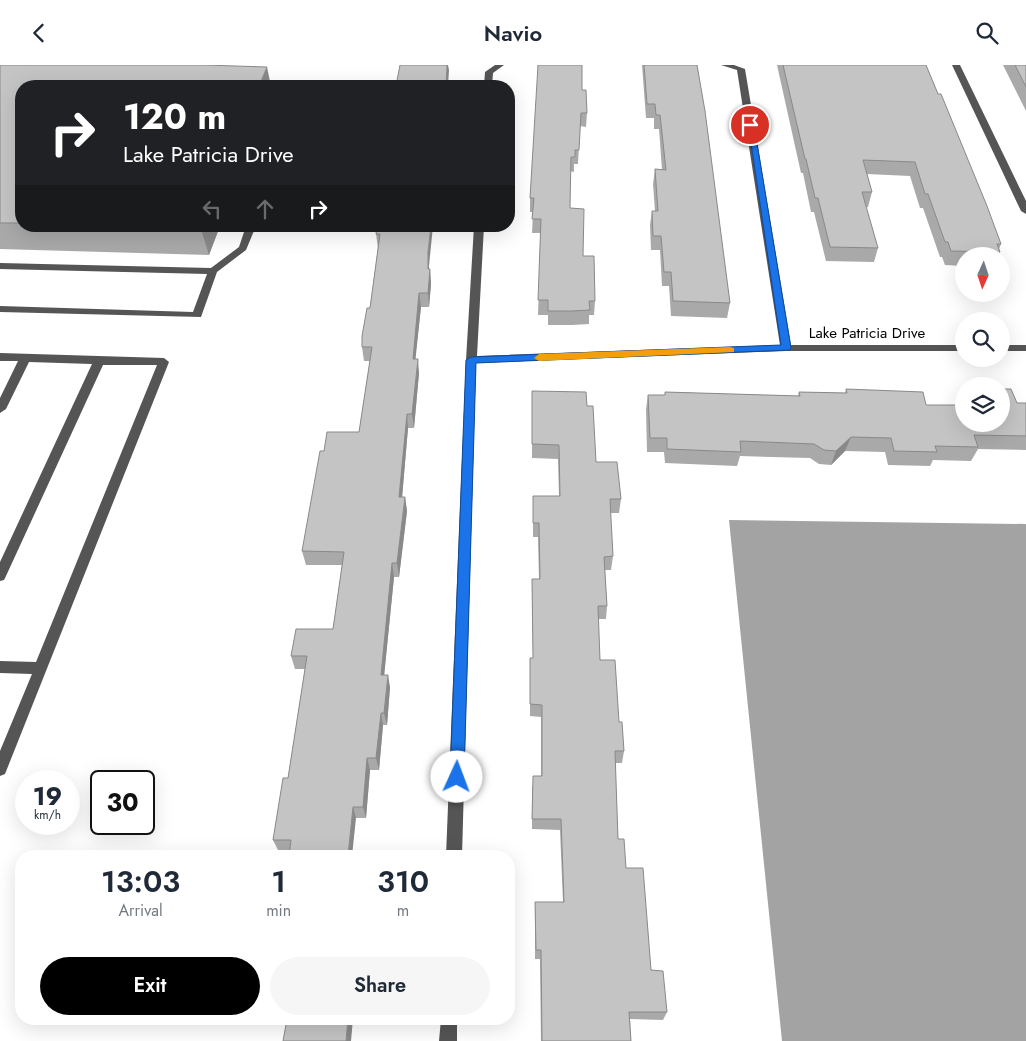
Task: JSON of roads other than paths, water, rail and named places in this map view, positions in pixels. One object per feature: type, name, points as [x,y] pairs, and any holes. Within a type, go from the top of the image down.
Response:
[{"type":"street","points":[[488,80],[489,72],[500,65]]},
{"type":"street","points":[[726,65],[741,69],[786,348]]},
{"type":"street","points":[[956,65],[1026,211]]},
{"type":"street","points":[[0,309],[197,315],[213,271],[243,248],[249,232]]},
{"type":"street","points":[[454,850],[471,360],[479,232]]},
{"type":"street","points":[[0,265],[213,271]]},
{"type":"street","name":"Lake Patricia Drive","points":[[471,360],[786,348],[955,348]]},
{"type":"street","points":[[1010,348],[1026,348]]},
{"type":"street","points":[[0,357],[164,362],[0,769]]},
{"type":"street","points":[[0,409],[25,358]]},
{"type":"street","points":[[0,576],[99,361]]},
{"type":"street","points":[[0,667],[40,668]]},
{"type":"street","points":[[448,1041],[449,1025]]}]
